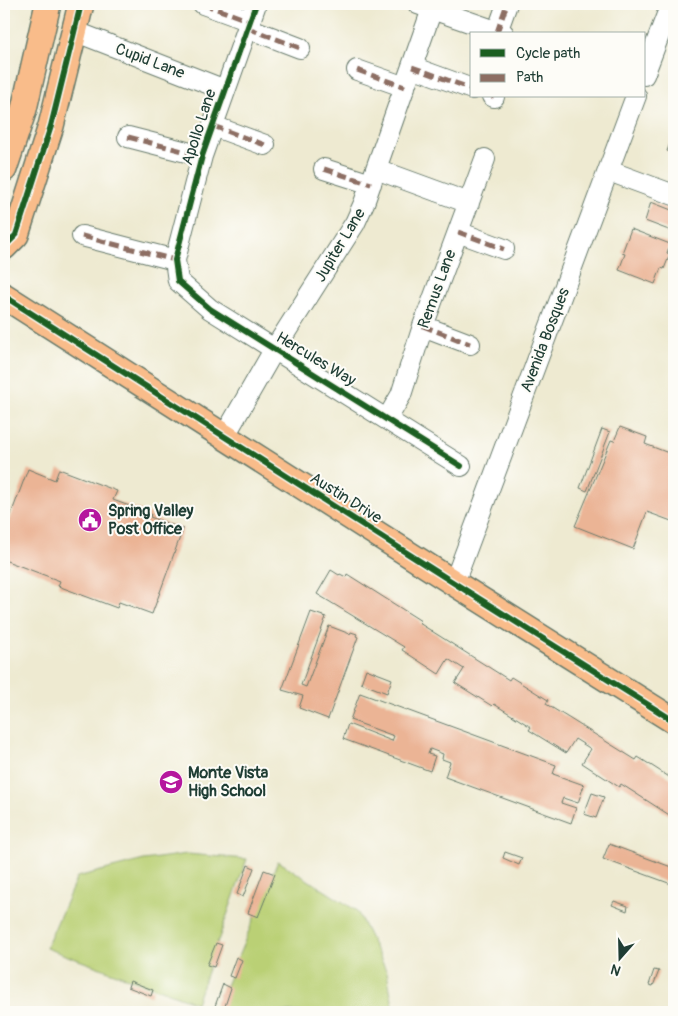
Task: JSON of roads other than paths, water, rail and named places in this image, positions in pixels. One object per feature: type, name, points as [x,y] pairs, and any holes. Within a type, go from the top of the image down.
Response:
[{"type":"main road","points":[[4,169],[24,109],[48,4]]},
{"type":"main road","points":[[63,4],[60,14],[62,27],[74,31]]},
{"type":"main road","points":[[4,248],[16,235],[51,126],[81,4]]},
{"type":"main road","name":"Austin Drive","points":[[4,296],[674,721]]},
{"type":"street","points":[[203,4],[251,18],[300,48]]},
{"type":"street","points":[[501,32],[506,4]]},
{"type":"street","points":[[646,70],[671,4]]},
{"type":"street","points":[[425,6],[498,32]]},
{"type":"street","name":"Jupiter Lane","points":[[224,437],[274,350],[355,223],[374,177],[412,67],[425,6]]},
{"type":"street","name":"Apollo Lane","points":[[175,260],[202,156],[251,18]]},
{"type":"street","name":"Cupid Lane","points":[[74,31],[225,90]]},
{"type":"street","points":[[412,67],[470,88]]},
{"type":"street","points":[[357,70],[405,87]]},
{"type":"street","name":"Avenida Bosques","points":[[454,583],[635,98]]},
{"type":"street","points":[[213,126],[265,145]]},
{"type":"street","points":[[128,137],[202,156]]},
{"type":"street","name":"Remus Lane","points":[[387,419],[401,395],[423,326],[485,159]]},
{"type":"street","points":[[324,169],[374,177],[469,202]]},
{"type":"street","points":[[609,170],[674,195]]},
{"type":"street","points":[[458,232],[504,249]]},
{"type":"street","points":[[82,236],[175,260]]},
{"type":"street","name":"Hercules Way","points":[[175,260],[178,281],[210,309],[461,466]]},
{"type":"street","points":[[423,326],[470,344]]},
{"type":"place","name":"Spring Valley Post Office","points":[[90,520]]},
{"type":"place","name":"Monte Vista High School","points":[[171,782]]}]
